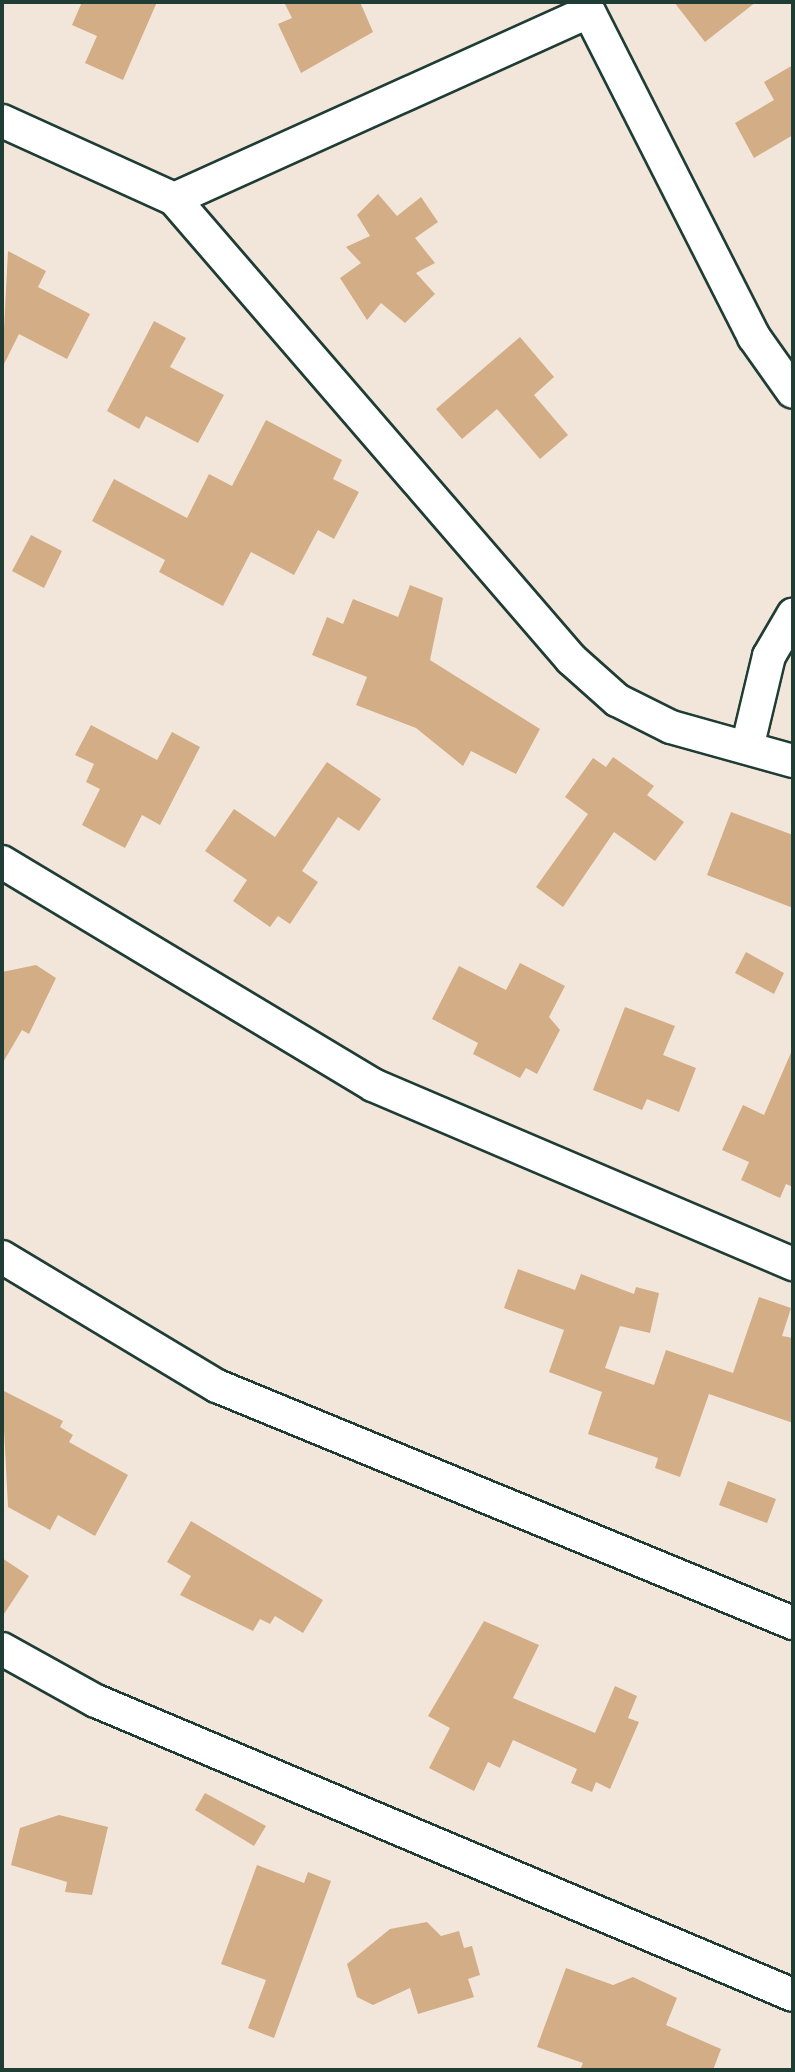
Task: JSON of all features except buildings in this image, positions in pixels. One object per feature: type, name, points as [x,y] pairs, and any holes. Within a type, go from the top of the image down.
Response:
[{"type":"street","points":[[174,199],[586,7],[754,337],[793,392]]},
{"type":"street","points":[[2,121],[174,199],[571,659],[617,700],[671,727],[748,744],[793,761]]},
{"type":"street","points":[[748,744],[769,656],[793,615]]},
{"type":"street","points":[[2,862],[373,1085],[793,1264]]},
{"type":"street","points":[[2,1257],[217,1386],[793,1623]]},
{"type":"street","points":[[2,1649],[96,1701],[793,1995]]}]
